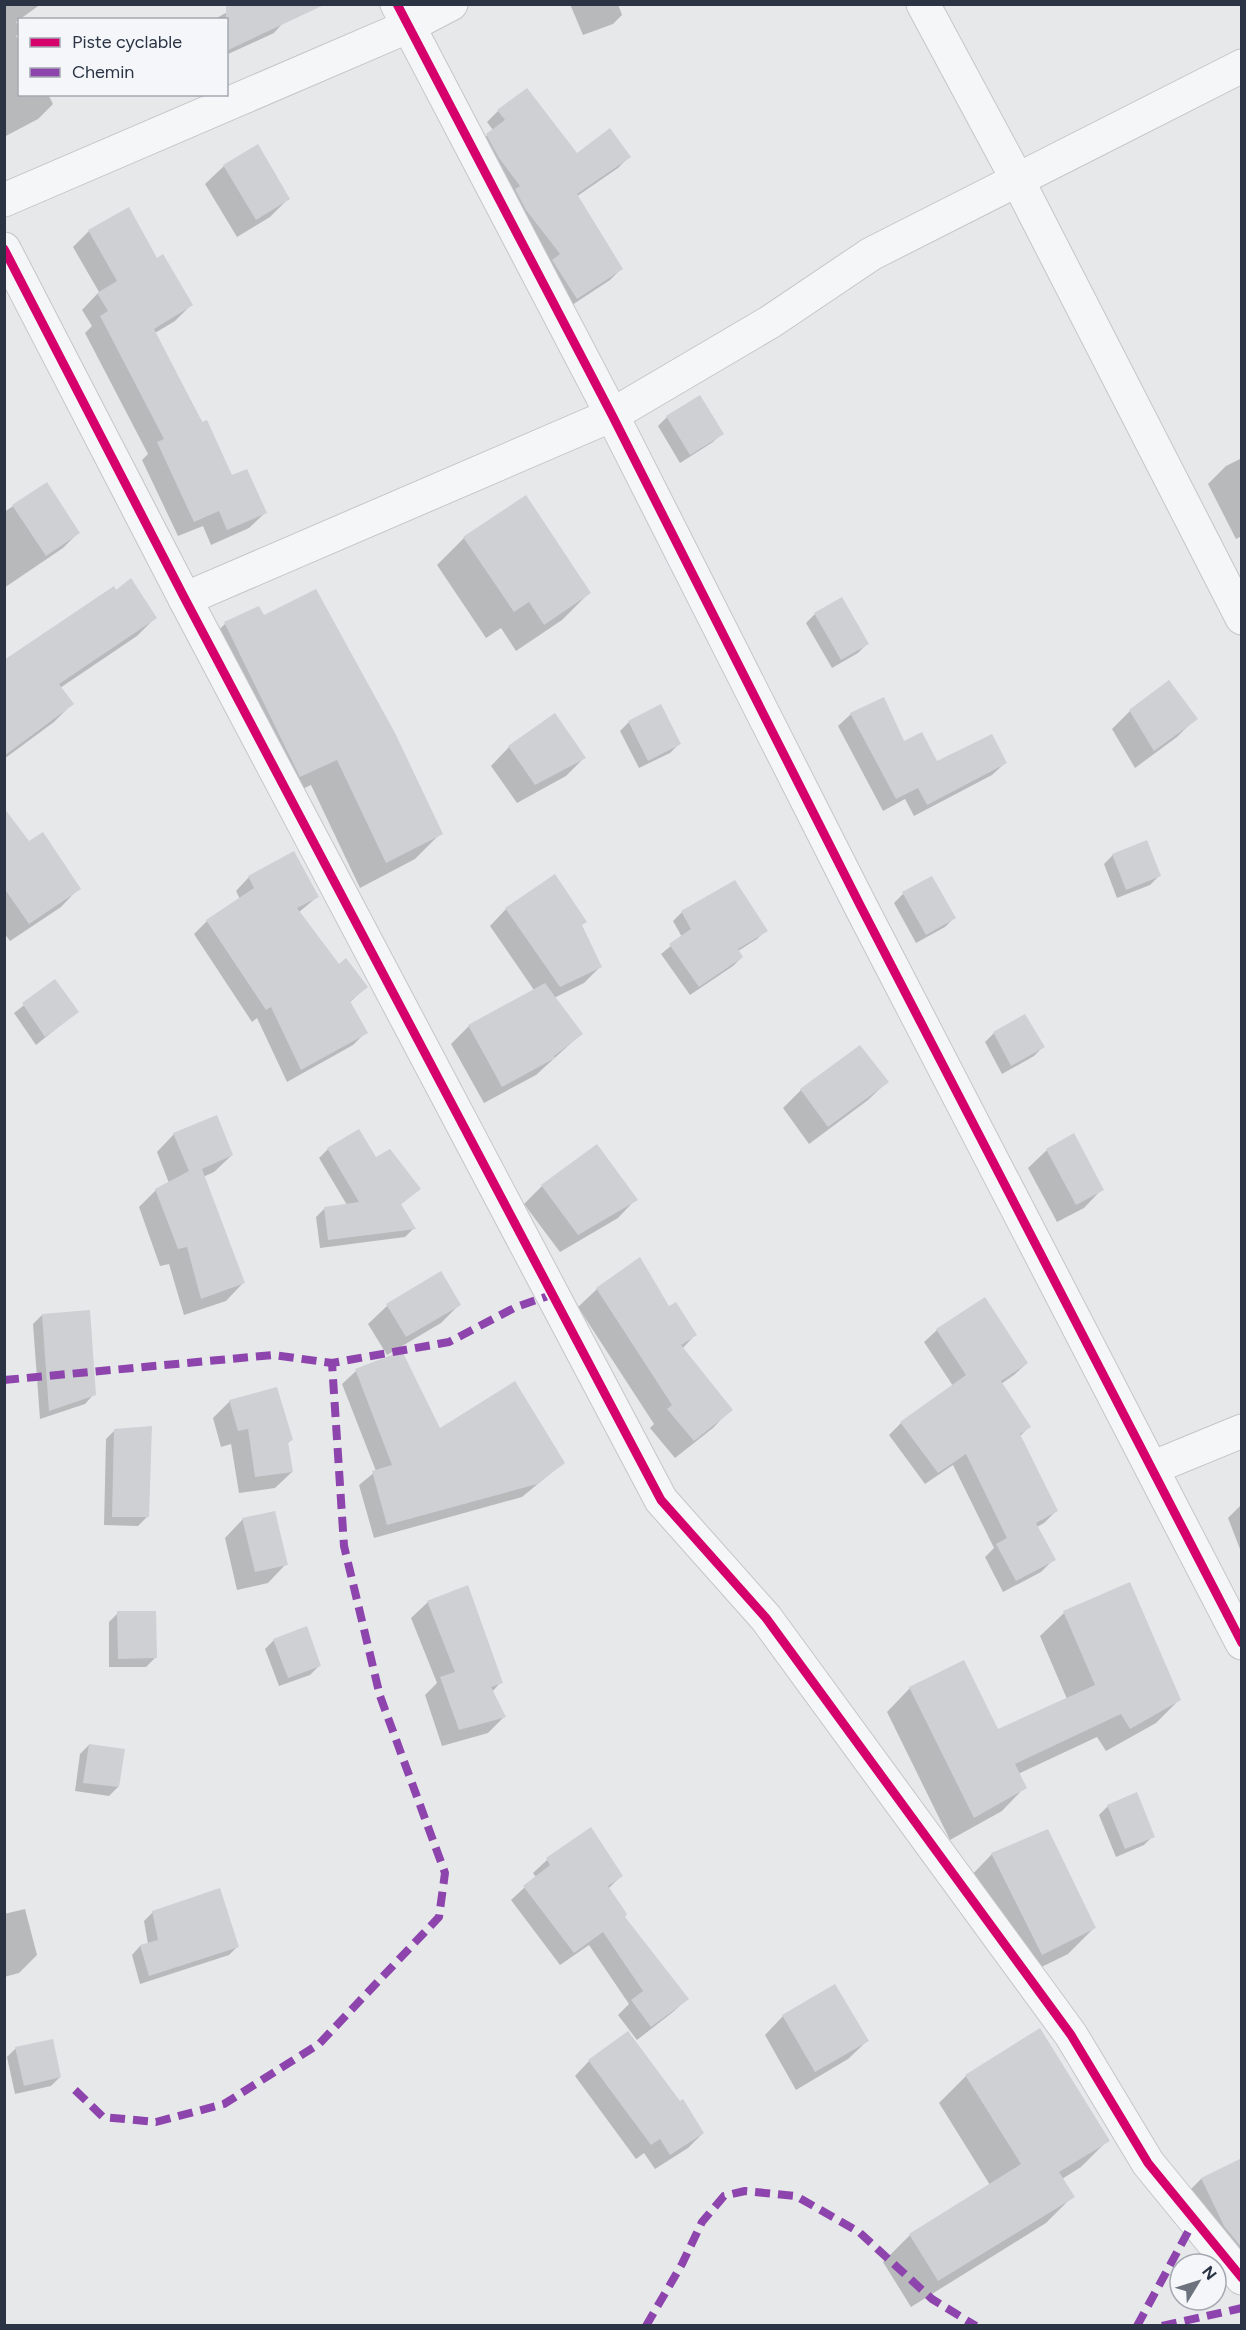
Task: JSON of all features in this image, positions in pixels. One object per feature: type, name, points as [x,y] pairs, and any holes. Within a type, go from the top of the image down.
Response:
[{"type":"street","points":[[4,200],[403,15],[451,4]]},
{"type":"street","points":[[923,4],[1017,179],[1242,618]]},
{"type":"street","points":[[403,15],[612,415],[861,907],[1242,1643]]},
{"type":"street","points":[[185,599],[612,415],[682,376],[770,322],[871,254],[1242,66]]},
{"type":"street","points":[[4,249],[185,599],[660,1500],[766,1618],[1071,2035],[1148,2163],[1242,2278]]},
{"type":"street","points":[[1152,1468],[1242,1431]]},
{"type":"building","points":[[226,4],[326,4],[228,50],[228,18],[226,18]]},
{"type":"building","points":[[527,88],[577,153],[610,128],[631,157],[577,194],[623,269],[577,299],[552,260],[560,254],[526,210],[515,189],[520,186],[499,158],[486,134],[505,120],[497,110]]},
{"type":"building","points":[[258,144],[290,199],[256,220],[223,165]]},
{"type":"building","points":[[129,207],[157,258],[163,254],[193,305],[154,329],[202,422],[207,420],[232,475],[247,469],[267,513],[227,530],[219,511],[194,522],[157,442],[164,439],[100,316],[108,311],[97,293],[117,281],[88,230]]},
{"type":"building","points":[[700,395],[724,434],[690,455],[666,416]]},
{"type":"building","points":[[47,482],[80,533],[46,556],[12,505]]},
{"type":"building","points":[[526,495],[591,593],[544,625],[529,602],[514,612],[463,537]]},
{"type":"building","points":[[131,578],[157,618],[59,684],[74,704],[4,756],[4,660],[114,586],[116,590]]},
{"type":"building","points":[[316,589],[395,733],[443,834],[386,863],[337,760],[300,777],[224,622],[259,606],[264,615]]},
{"type":"building","points":[[842,597],[869,644],[841,660],[814,613]]},
{"type":"building","points":[[1169,680],[1198,719],[1154,751],[1129,710]]},
{"type":"building","points":[[884,697],[904,741],[922,732],[937,761],[992,734],[1007,763],[927,805],[918,788],[896,799],[850,713]]},
{"type":"building","points":[[661,704],[681,744],[648,761],[628,721]]},
{"type":"building","points":[[555,713],[586,758],[535,785],[508,746]]},
{"type":"building","points":[[4,808],[29,841],[43,832],[81,889],[29,924],[4,888]]},
{"type":"building","points":[[1147,840],[1161,876],[1126,890],[1112,854]]},
{"type":"building","points":[[294,851],[319,897],[297,908],[339,964],[346,958],[368,987],[350,1001],[368,1033],[301,1070],[271,1007],[266,1010],[206,920],[254,888],[248,876]]},
{"type":"building","points":[[555,874],[587,922],[582,925],[602,967],[560,987],[505,908]]},
{"type":"building","points":[[932,876],[956,918],[926,935],[902,892]]},
{"type":"building","points":[[735,880],[768,931],[738,949],[743,957],[699,987],[669,944],[691,929],[681,911]]},
{"type":"building","points":[[55,979],[79,1012],[45,1037],[22,1003]]},
{"type":"building","points":[[545,983],[583,1034],[554,1056],[555,1058],[502,1087],[468,1025]]},
{"type":"building","points":[[1025,1014],[1045,1047],[1011,1066],[993,1032]]},
{"type":"building","points":[[860,1045],[889,1082],[828,1127],[800,1089]]},
{"type":"building","points":[[217,1115],[233,1155],[202,1169],[245,1283],[201,1299],[187,1247],[178,1249],[155,1189],[189,1171],[173,1133]]},
{"type":"building","points":[[359,1129],[376,1157],[390,1149],[421,1189],[401,1204],[416,1229],[328,1240],[324,1207],[359,1202],[327,1148]]},
{"type":"building","points":[[1074,1133],[1104,1190],[1076,1205],[1046,1149]]},
{"type":"building","points":[[597,1144],[638,1200],[578,1235],[541,1185]]},
{"type":"building","points":[[640,1257],[669,1306],[676,1302],[697,1335],[681,1345],[733,1410],[694,1441],[667,1409],[672,1405],[596,1288]]},
{"type":"building","points":[[441,1271],[461,1305],[406,1337],[386,1304]]},
{"type":"building","points":[[985,1297],[1028,1363],[1001,1381],[1031,1427],[1020,1434],[1058,1511],[1036,1523],[1056,1560],[1016,1581],[996,1544],[1007,1538],[966,1454],[938,1473],[900,1422],[966,1375],[936,1329]]},
{"type":"building","points":[[90,1310],[96,1395],[49,1411],[42,1314]]},
{"type":"building","points":[[402,1351],[440,1428],[515,1381],[565,1463],[537,1484],[387,1525],[372,1471],[392,1465],[355,1369]]},
{"type":"building","points":[[277,1387],[293,1440],[288,1442],[293,1472],[255,1477],[248,1429],[238,1431],[229,1400]]},
{"type":"building","points":[[152,1426],[149,1517],[112,1517],[114,1429]]},
{"type":"building","points":[[275,1511],[288,1565],[255,1572],[242,1518]]},
{"type":"building","points":[[1130,1582],[1181,1700],[1130,1729],[1121,1714],[1015,1764],[1027,1788],[974,1818],[909,1687],[964,1660],[998,1729],[1095,1685],[1063,1611]]},
{"type":"building","points":[[468,1585],[503,1683],[491,1687],[506,1717],[459,1730],[440,1677],[455,1672],[427,1601]]},
{"type":"building","points":[[117,1611],[156,1611],[157,1658],[118,1659]]},
{"type":"building","points":[[307,1626],[321,1666],[288,1678],[273,1639]]},
{"type":"building","points":[[89,1744],[125,1749],[119,1787],[83,1783]]},
{"type":"building","points":[[1137,1792],[1155,1837],[1125,1849],[1107,1805]]},
{"type":"building","points":[[591,1827],[623,1876],[608,1886],[627,1914],[625,1917],[689,1999],[651,2027],[631,2000],[643,1991],[603,1932],[574,1953],[523,1886],[550,1865],[546,1858]]},
{"type":"building","points":[[1048,1829],[1096,1928],[1042,1955],[991,1853]]},
{"type":"building","points":[[220,1888],[239,1947],[149,1976],[140,1945],[158,1940],[152,1911]]},
{"type":"building","points":[[835,1984],[869,2041],[815,2072],[782,2015]]},
{"type":"building","points":[[1040,2028],[1110,2141],[1059,2172],[1075,2197],[938,2281],[909,2234],[1021,2164],[965,2075]]},
{"type":"building","points":[[628,2031],[680,2101],[683,2099],[704,2133],[670,2155],[660,2139],[651,2145],[588,2060]]},
{"type":"building","points":[[53,2039],[61,2077],[24,2086],[15,2047]]},
{"type":"building","points":[[1242,2158],[1242,2248],[1224,2226],[1201,2178]]},
{"type":"marked path","points":[[4,1380],[273,1355],[332,1363],[449,1342],[516,1307],[551,1295]]},
{"type":"marked path","points":[[75,2090],[103,2117],[156,2122],[224,2104],[319,2044],[439,1917],[445,1873],[380,1696],[344,1546],[332,1363]]},
{"type":"marked path","points":[[646,2326],[682,2264],[702,2222],[724,2196],[745,2191],[796,2196],[859,2232],[932,2299],[976,2326]]},
{"type":"marked path","points":[[1137,2326],[1195,2219]]},
{"type":"marked path","points":[[1162,2326],[1242,2308]]},
{"type":"cycle path","points":[[397,4],[612,415],[861,907],[1242,1643]]},
{"type":"cycle path","points":[[4,249],[185,599],[661,1500],[766,1618],[1071,2035],[1148,2163],[1242,2278]]}]
